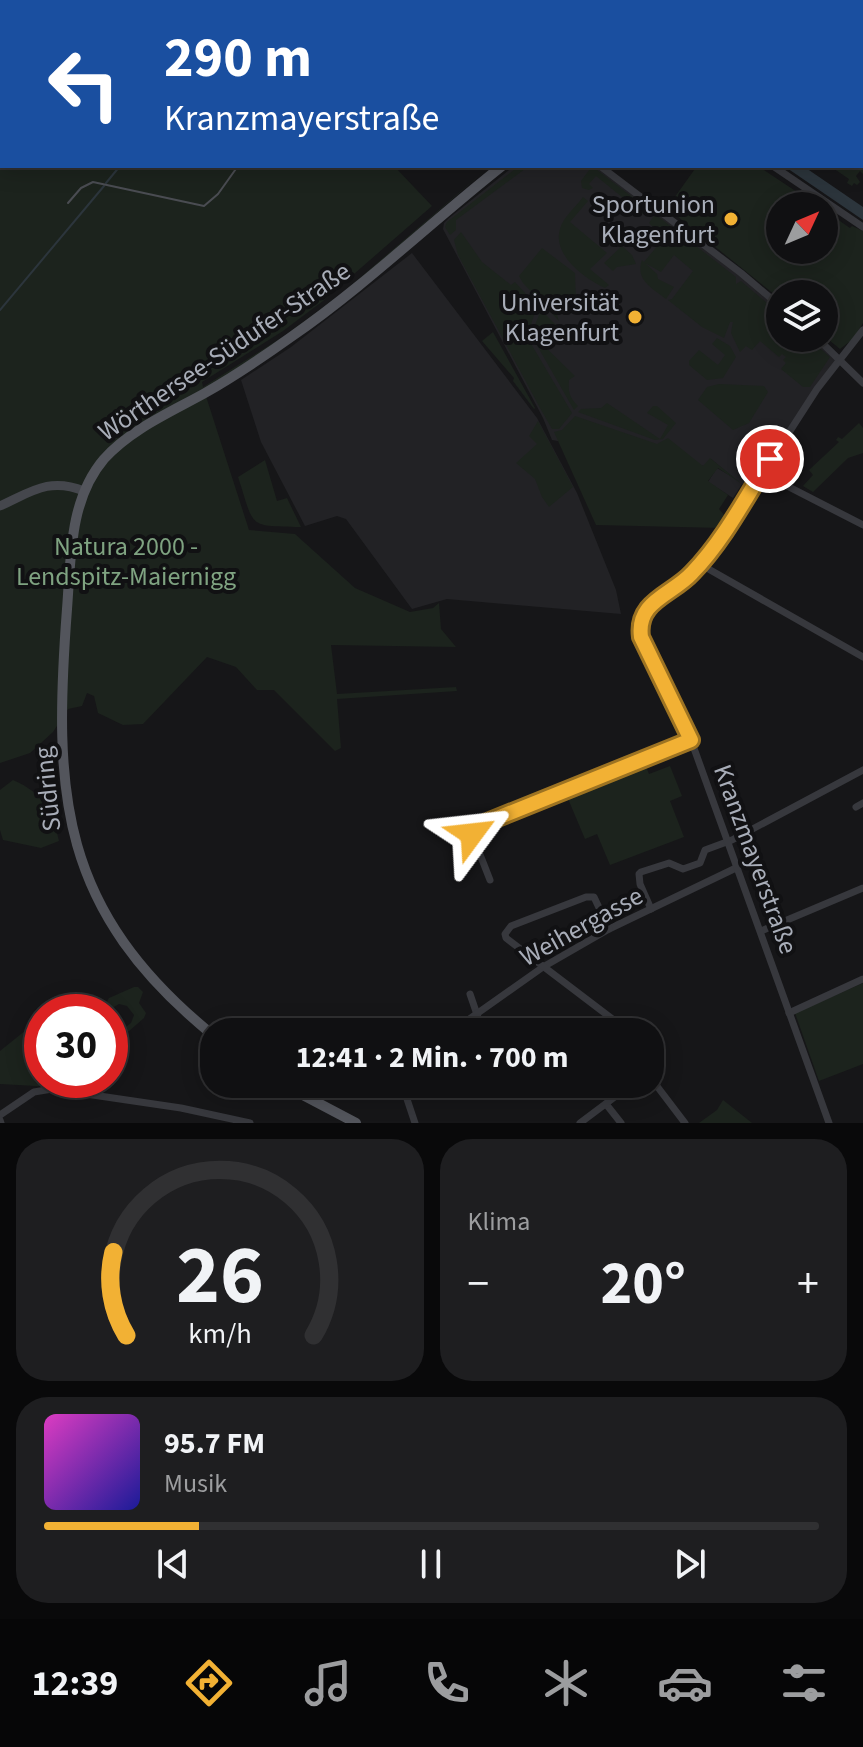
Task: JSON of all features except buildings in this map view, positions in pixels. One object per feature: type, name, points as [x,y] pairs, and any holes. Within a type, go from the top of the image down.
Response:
[{"type":"main road","name":"Wörthersee-Südufer-Straße","points":[[84,491],[104,459],[117,447],[239,373],[296,334],[352,293],[500,168]]},
{"type":"main road","points":[[0,506],[51,484],[84,491]]},
{"type":"main road","name":"Südring","points":[[84,491],[71,548],[65,634],[62,751],[65,791],[74,839],[87,888],[105,915],[157,984],[200,1023]]},
{"type":"main road","points":[[309,1098],[356,1123]]},
{"type":"street","points":[[603,168],[766,294]]},
{"type":"street","points":[[776,168],[863,227]]},
{"type":"street","points":[[863,330],[840,358],[702,562],[705,567],[863,657]]},
{"type":"street","points":[[833,352],[863,383]]},
{"type":"street","points":[[762,473],[863,525]]},
{"type":"street","name":"Kranzmayerstraße","points":[[702,562],[683,582],[653,602],[644,613],[641,637],[691,740],[829,1123]]},
{"type":"street","points":[[490,880],[472,834],[475,827],[691,740]]},
{"type":"street","points":[[651,909],[639,874],[669,863],[683,869],[700,863],[705,850],[863,770]]},
{"type":"street","name":"Weihergasse","points":[[470,1018],[543,967],[609,929],[738,867]]},
{"type":"street","points":[[683,869],[689,889]]},
{"type":"street","points":[[761,931],[863,888]]},
{"type":"street","points":[[609,929],[594,897],[586,897],[507,930],[506,938],[611,1018]]},
{"type":"street","points":[[789,1013],[863,979]]},
{"type":"street","points":[[470,994],[478,1018]]},
{"type":"street","points":[[0,1120],[34,1092],[52,1089],[181,1108],[250,1123]]},
{"type":"street","points":[[664,1095],[685,1123]]},
{"type":"street","points":[[407,1098],[415,1123]]},
{"type":"street","points":[[580,1123],[614,1098]]},
{"type":"street","points":[[606,1104],[621,1123]]},
{"type":"shaded area","name":"Universität Klagenfurt","points":[[512,168],[603,168],[766,295],[766,352],[833,352],[840,358],[751,490],[742,484],[733,498],[708,482],[717,468],[734,478],[711,459],[704,466],[552,440],[443,229],[444,223]]},
{"type":"shaded area","points":[[787,168],[806,168],[863,207],[863,220],[838,203],[838,192],[822,192]]},
{"type":"shaded area","points":[[412,253],[537,418],[577,493],[616,590],[621,614],[447,599],[412,609],[346,519],[337,516],[305,526],[261,442],[241,380],[291,347]]},
{"type":"green space","name":"Natura 2000 - Lendspitz-Maiernigg","points":[[0,168],[396,168],[432,206],[323,301],[283,331],[202,382],[203,387],[284,336],[340,295],[488,168],[359,281],[284,339],[204,390],[249,530],[295,534],[355,588],[410,612],[433,608],[439,603],[441,629],[456,647],[331,645],[337,694],[456,687],[457,691],[337,699],[341,748],[335,751],[274,690],[257,690],[236,667],[207,657],[143,724],[123,725],[98,713],[94,696],[87,693],[82,706],[68,709],[53,732],[30,753],[0,763]]},
{"type":"green space","points":[[516,168],[526,168],[456,220],[456,230],[450,235],[445,227],[447,222]]},
{"type":"green space","points":[[591,168],[595,168],[648,209],[643,214],[596,176],[589,184],[593,188],[589,190],[582,188],[581,181]]},
{"type":"green space","name":"Sportunion Klagenfurt","points":[[696,168],[761,168],[797,192],[766,192],[766,264],[838,264],[838,220],[850,228],[863,231],[863,323],[853,339],[840,349],[838,280],[766,280],[766,288],[667,208]]},
{"type":"green space","points":[[833,168],[863,168],[863,174],[860,171],[856,176],[860,182],[857,185],[847,183],[849,179]]},
{"type":"green space","points":[[583,197],[588,201],[570,222],[607,253],[590,269],[609,285],[605,288],[572,265],[561,248],[560,229]]},
{"type":"green space","points":[[655,214],[736,277],[736,284],[741,281],[766,302],[766,346],[760,341],[752,350],[746,346],[740,352],[731,333],[733,322],[730,322],[724,338],[702,327],[668,300],[693,271],[674,255],[661,272],[645,263],[658,279],[674,287],[666,299],[646,283],[641,273],[642,260],[644,262],[664,238],[661,235],[663,231],[649,223]]},
{"type":"green space","points":[[461,232],[482,262],[511,285],[515,282],[537,306],[527,337],[572,413],[559,429],[552,429],[458,255],[454,240]]},
{"type":"green space","points":[[622,246],[636,264],[617,267],[613,271],[604,263]]},
{"type":"green space","points":[[542,248],[575,273],[576,302],[571,299],[557,315],[559,321],[519,276]]},
{"type":"green space","points":[[541,310],[566,335],[561,343],[545,325],[533,335],[575,376],[569,380],[571,397],[578,406],[574,410],[531,335]]},
{"type":"green space","points":[[493,332],[534,409],[513,381],[514,378],[482,341]]},
{"type":"green space","points":[[717,338],[730,346],[736,357],[723,378],[707,380],[689,365],[689,361],[699,350],[718,365],[725,355],[712,344]]},
{"type":"green space","points":[[773,352],[824,352],[830,357],[810,387],[803,387],[781,369],[786,357],[782,354],[779,357]]},
{"type":"green space","points":[[719,384],[764,386],[768,392],[749,423],[733,430],[698,400],[707,387]]},
{"type":"green space","points":[[607,403],[660,439],[668,425],[647,413],[653,406],[676,423],[663,439],[655,440],[578,412],[581,409],[601,408]]},
{"type":"green space","points":[[575,416],[657,444],[668,438],[703,466],[710,458],[742,484],[718,468],[708,481],[728,495],[719,509],[725,516],[722,528],[596,525],[554,432],[562,430]]},
{"type":"green space","points":[[538,421],[573,487],[549,507],[535,479],[516,463],[537,444],[529,436]]},
{"type":"green space","points":[[859,423],[863,428],[863,453],[848,458],[813,492],[803,486],[813,475],[809,470],[839,442],[836,440],[838,437],[842,439]]},
{"type":"green space","points":[[265,460],[277,501],[287,498],[301,527],[261,524],[251,515],[238,477]]},
{"type":"green space","points":[[644,762],[649,774],[670,766],[682,796],[670,801],[684,837],[610,865],[597,834],[585,839],[566,794]]},
{"type":"green space","points":[[13,780],[32,791],[45,804],[59,841],[41,848],[3,840],[0,790]]},
{"type":"green space","points":[[863,983],[863,1064],[819,1081],[795,1013]]},
{"type":"green space","points":[[134,987],[143,992],[139,1003],[146,1013],[128,1032],[134,1015],[128,1007],[128,994],[118,994]]},
{"type":"green space","points":[[24,1032],[24,1085],[0,1084],[0,1051]]},
{"type":"green space","points":[[723,1100],[752,1123],[699,1123],[717,1110]]},
{"type":"waterway","points":[[106,183],[118,168]]},
{"type":"waterway","points":[[0,310],[104,186]]},
{"type":"tram line","points":[[68,203],[81,188],[93,182],[204,206],[218,194],[237,168]]},
{"type":"place","name":"Sportunion Klagenfurt","points":[[731,219]]},
{"type":"place","name":"Universität Klagenfurt","points":[[635,317]]},
{"type":"route","points":[[472,834],[475,827],[691,740],[641,637],[641,620],[653,602],[693,573],[737,513],[770,459]]}]
